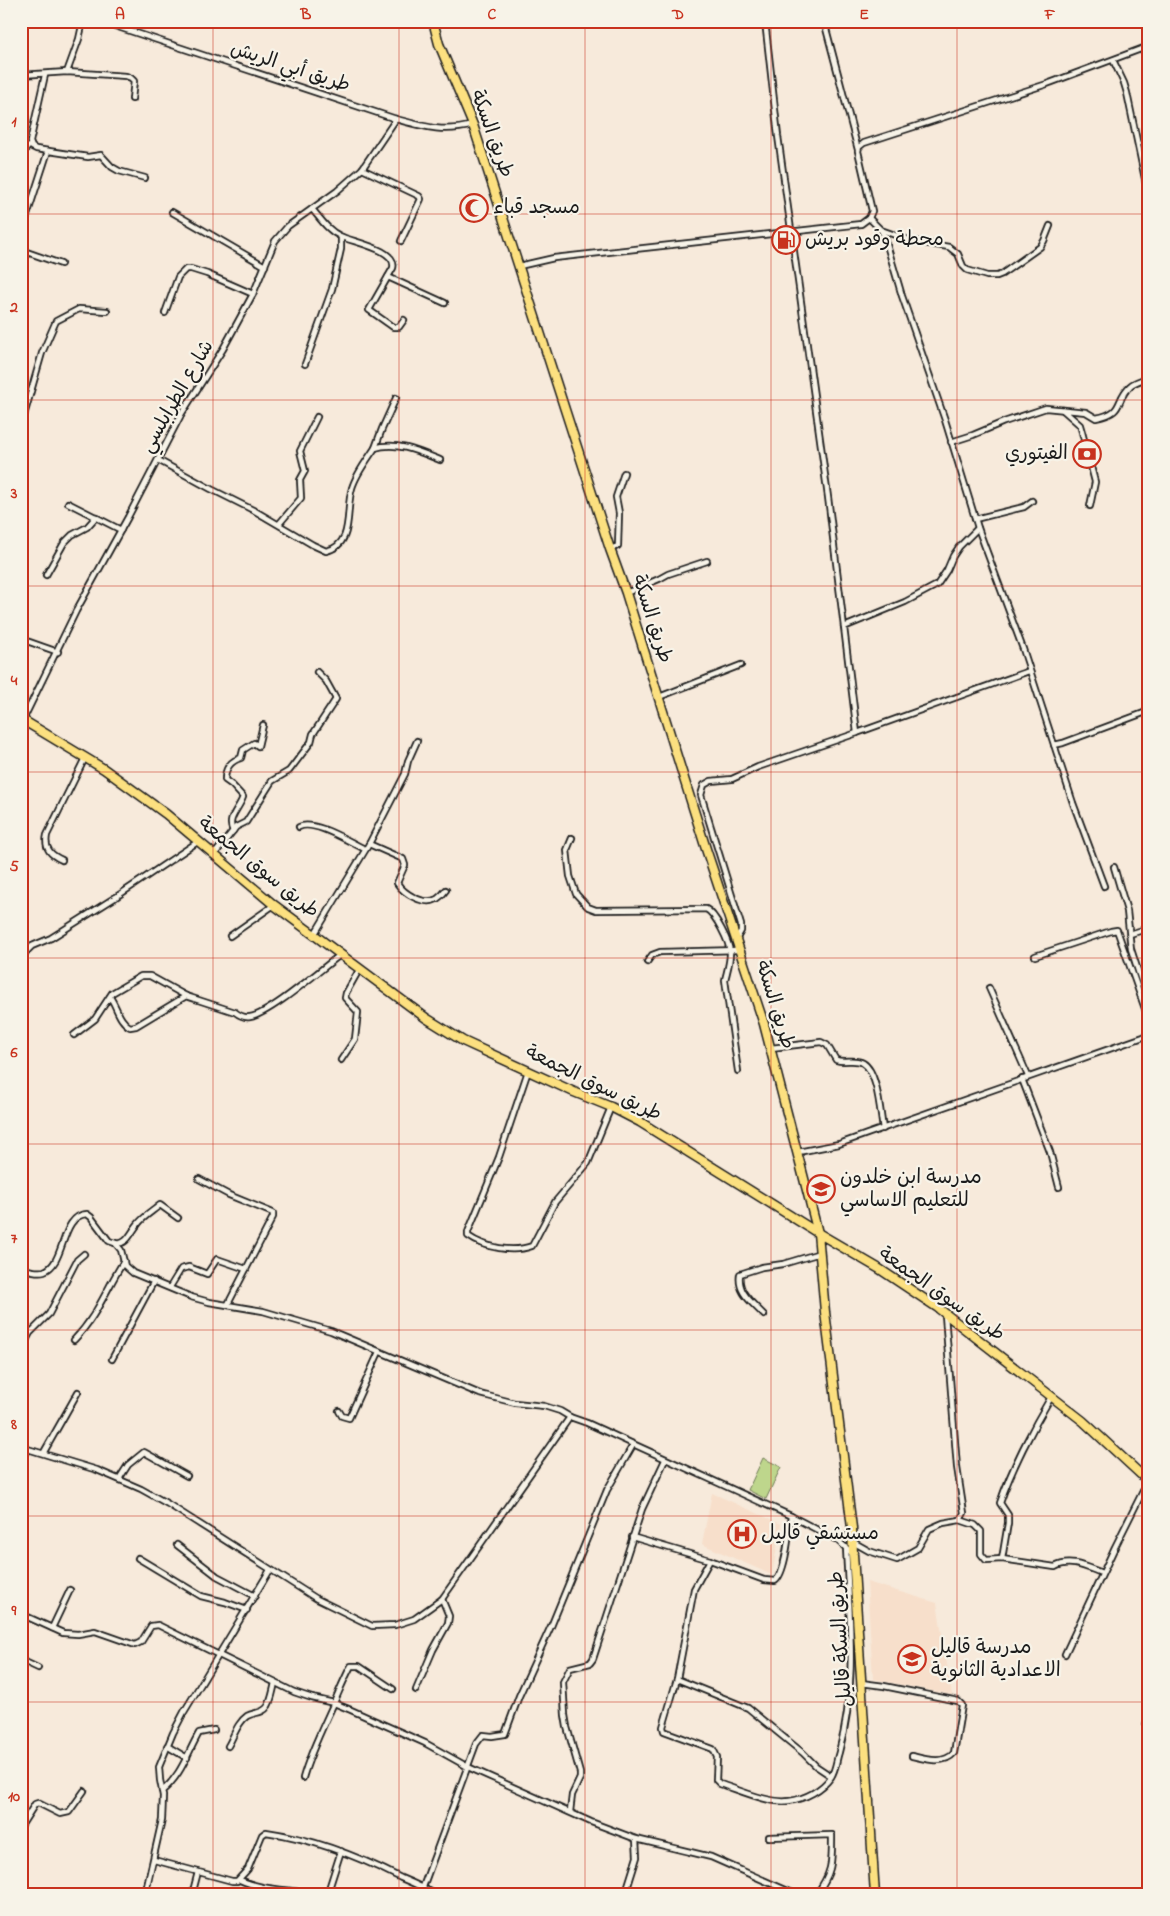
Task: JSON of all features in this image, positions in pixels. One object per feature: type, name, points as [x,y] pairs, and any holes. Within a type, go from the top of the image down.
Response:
[{"type":"main road","name":"طريق السكة","points":[[433,21],[439,44],[473,125],[740,950],[771,1048],[818,1233]]},
{"type":"main road","name":"طريق سوق الجمعة","points":[[22,721],[65,744],[104,769],[166,814],[274,905],[426,1018],[463,1041],[611,1106],[640,1122],[818,1233],[878,1268],[945,1313],[1083,1421],[1146,1479]]},
{"type":"main road","name":"طريق السكة قاليل","points":[[818,1233],[825,1312],[852,1528],[850,1544],[853,1554],[875,1895]]},
{"type":"street","points":[[67,72],[79,39],[83,21]]},
{"type":"street","name":"طريق أبي الريش","points":[[100,21],[396,119],[443,130],[473,125]]},
{"type":"street","points":[[765,21],[778,136],[857,733]]},
{"type":"street","points":[[519,266],[554,258],[861,224],[869,218],[872,207],[824,21]]},
{"type":"street","points":[[858,151],[860,146],[866,142],[1020,93],[1149,46]]},
{"type":"street","points":[[1113,60],[1127,93],[1149,198]]},
{"type":"street","points":[[21,76],[67,72],[132,78],[134,81],[132,99]]},
{"type":"street","points":[[21,154],[30,144],[45,75]]},
{"type":"street","name":"شارع الطرابلسي","points":[[22,721],[58,652],[76,611],[182,413],[223,349],[252,294],[275,241],[288,226],[337,191],[362,168],[396,119]]},
{"type":"street","points":[[30,144],[36,149],[48,152],[88,157],[101,155],[112,167],[119,171],[145,178]]},
{"type":"street","points":[[21,234],[48,152]]},
{"type":"street","points":[[362,168],[415,194],[421,199],[401,241]]},
{"type":"street","points":[[312,209],[340,237],[374,247],[392,260],[394,264],[369,310],[393,327],[399,327],[404,320]]},
{"type":"street","points":[[172,212],[265,266]]},
{"type":"street","points":[[869,218],[881,230],[912,241],[949,246],[958,254],[963,266],[967,270],[988,276],[997,276],[1040,247],[1050,226]]},
{"type":"street","points":[[881,230],[939,402],[978,528],[1023,649],[1104,886]]},
{"type":"street","points":[[305,364],[332,289],[341,249],[340,237]]},
{"type":"street","points":[[21,250],[61,264]]},
{"type":"street","points":[[165,313],[178,277],[186,270],[191,269],[207,274],[252,294]]},
{"type":"street","points":[[388,277],[445,303]]},
{"type":"street","points":[[21,426],[42,353],[56,321],[78,310],[107,311]]},
{"type":"street","points":[[951,442],[1035,411],[1052,408],[1086,412],[1096,418],[1110,414],[1115,411],[1131,385],[1149,378]]},
{"type":"street","points":[[158,460],[279,524],[321,550],[326,551],[338,546],[347,527],[352,487],[375,448],[396,398]]},
{"type":"street","points":[[1062,409],[1073,418],[1082,432],[1095,482],[1090,506]]},
{"type":"street","points":[[279,524],[301,498],[300,480],[305,471],[300,451],[316,417]]},
{"type":"street","points":[[375,448],[392,445],[420,452],[440,460]]},
{"type":"street","points":[[610,549],[618,546],[616,498],[624,473]]},
{"type":"street","points":[[975,519],[1024,507],[1032,501]]},
{"type":"street","points":[[68,503],[121,530]]},
{"type":"street","points":[[46,575],[64,543],[72,534],[87,526],[96,517]]},
{"type":"street","points":[[844,627],[905,602],[937,585],[959,547],[978,528]]},
{"type":"street","points":[[626,593],[668,574],[708,561]]},
{"type":"street","points":[[21,639],[58,652]]},
{"type":"street","points":[[659,697],[741,664]]},
{"type":"street","points":[[736,939],[741,931],[741,925],[701,795],[704,785],[732,779],[758,767],[1029,671]]},
{"type":"street","points":[[214,855],[233,831],[239,825],[246,822],[272,781],[289,771],[311,742],[313,734],[336,700],[326,681],[317,672]]},
{"type":"street","points":[[1054,744],[1063,743],[1149,711]]},
{"type":"street","points":[[233,831],[230,821],[243,797],[232,784],[225,780],[225,771],[233,760],[241,758],[243,750],[254,743],[258,746],[263,725]]},
{"type":"street","points":[[314,935],[369,844],[404,774],[417,741]]},
{"type":"street","points":[[62,860],[53,856],[48,851],[46,845],[47,835],[85,758]]},
{"type":"street","points":[[299,827],[309,825],[322,828],[366,849]]},
{"type":"street","points":[[572,838],[567,850],[570,876],[576,894],[588,907],[596,910],[706,909],[713,913],[730,951],[729,969],[725,980],[738,1071]]},
{"type":"street","points":[[21,957],[32,946],[51,938],[199,841]]},
{"type":"street","points":[[369,844],[403,860],[405,865],[396,883],[411,896],[428,901],[438,898],[446,890]]},
{"type":"street","points":[[1114,867],[1127,911],[1131,949],[1149,1004]]},
{"type":"street","points":[[230,936],[274,905]]},
{"type":"street","points":[[1130,934],[1149,928]]},
{"type":"street","points":[[1035,956],[1117,930],[1149,1020]]},
{"type":"street","points":[[647,962],[655,953],[660,952],[740,950]]},
{"type":"street","points":[[74,1035],[94,1019],[118,988],[141,976],[150,976],[186,996],[236,1012],[247,1018],[281,1000],[340,955]]},
{"type":"street","points":[[341,1060],[355,1039],[358,1012],[345,998],[346,992],[359,970]]},
{"type":"street","points":[[989,988],[1028,1076]]},
{"type":"street","points":[[110,997],[121,1018],[130,1027],[136,1026],[186,996]]},
{"type":"street","points":[[798,1152],[839,1144],[1149,1035]]},
{"type":"street","points":[[771,1048],[820,1042],[828,1045],[836,1060],[857,1061],[864,1064],[870,1070],[876,1084],[883,1129]]},
{"type":"street","points":[[528,1071],[500,1157],[468,1232],[470,1238],[486,1245],[521,1249],[532,1246],[555,1202],[588,1163],[611,1106]]},
{"type":"street","points":[[1022,1079],[1050,1152],[1059,1187]]},
{"type":"street","points":[[199,1179],[230,1195],[272,1212],[273,1217],[228,1304]]},
{"type":"street","points":[[21,1268],[40,1271],[50,1268],[59,1254],[69,1226],[78,1216],[83,1214],[92,1217],[109,1240],[120,1244],[124,1242],[138,1224],[160,1206],[178,1218]]},
{"type":"street","points":[[115,1243],[121,1250],[125,1266],[133,1273],[191,1297],[263,1311],[331,1331],[480,1394],[515,1403],[544,1406],[560,1411],[792,1516],[837,1540],[869,1551],[897,1560],[918,1548],[929,1529],[943,1522],[960,1520],[975,1525],[981,1531],[981,1554],[986,1560],[1002,1559],[1055,1567],[1071,1563],[1102,1573]]},
{"type":"street","points":[[764,1315],[743,1294],[738,1284],[740,1274],[820,1253]]},
{"type":"street","points":[[21,1350],[30,1333],[49,1314],[77,1260],[84,1254]]},
{"type":"street","points":[[170,1288],[181,1268],[189,1268],[207,1274],[217,1259],[222,1259],[246,1269]]},
{"type":"street","points":[[74,1340],[95,1314],[124,1261]]},
{"type":"street","points":[[112,1359],[154,1281]]},
{"type":"street","points":[[945,1313],[957,1467],[964,1513],[960,1520]]},
{"type":"street","points":[[339,1411],[342,1416],[349,1418],[378,1352]]},
{"type":"street","points":[[44,1452],[78,1392]]},
{"type":"street","points":[[1002,1559],[1008,1515],[1000,1503],[1039,1416],[1051,1397]]},
{"type":"street","points":[[21,1460],[24,1448],[44,1452],[119,1479],[168,1504],[323,1602],[372,1626],[395,1625],[414,1619],[442,1598],[570,1417]]},
{"type":"street","points":[[423,1887],[476,1744],[483,1735],[504,1734],[607,1490],[632,1445]]},
{"type":"street","points":[[119,1479],[128,1465],[144,1452],[187,1476]]},
{"type":"street","points":[[570,1812],[572,1795],[580,1774],[567,1727],[563,1682],[570,1668],[590,1663],[593,1659],[642,1508],[665,1460]]},
{"type":"street","points":[[1065,1654],[1146,1479],[1149,1462]]},
{"type":"street","points":[[632,1537],[710,1560],[764,1580],[775,1581],[779,1578],[782,1569],[792,1516]]},
{"type":"street","points":[[837,1540],[847,1537],[852,1528]]},
{"type":"street","points":[[710,1560],[694,1589],[677,1679],[663,1726],[664,1730],[714,1749],[717,1757],[716,1780],[720,1784],[778,1802],[790,1801],[823,1788],[836,1767],[848,1709],[851,1678],[850,1544]]},
{"type":"street","points":[[177,1545],[217,1576],[255,1596]]},
{"type":"street","points":[[138,1558],[202,1596],[247,1610]]},
{"type":"street","points":[[145,1895],[162,1820],[162,1791],[159,1767],[176,1726],[270,1570]]},
{"type":"street","points":[[52,1628],[70,1590]]},
{"type":"street","points":[[416,1690],[433,1650],[448,1623],[449,1616],[442,1598]]},
{"type":"street","points":[[21,1614],[70,1634],[95,1631],[135,1645],[141,1642],[151,1626],[155,1625],[275,1683],[312,1698],[334,1703],[425,1743],[468,1767],[570,1812],[636,1839],[711,1857],[787,1893],[798,1895]]},
{"type":"street","points":[[21,1660],[38,1668]]},
{"type":"street","points":[[303,1778],[320,1731],[351,1666],[359,1666],[393,1688]]},
{"type":"street","points":[[677,1679],[748,1708],[816,1766],[831,1776]]},
{"type":"street","points":[[228,1746],[239,1724],[246,1717],[254,1713],[260,1713],[268,1706],[275,1683]]},
{"type":"street","points":[[861,1683],[949,1699],[958,1701],[962,1705],[954,1753],[951,1757],[938,1760],[912,1756]]},
{"type":"street","points":[[1149,1717],[1146,1724],[1146,1730],[1149,1734]]},
{"type":"street","points":[[162,1791],[171,1784],[187,1758],[199,1733],[214,1730]]},
{"type":"street","points":[[168,1746],[187,1758]]},
{"type":"street","points":[[21,1826],[35,1804],[38,1803],[60,1814],[69,1812],[84,1791]]},
{"type":"street","points":[[240,1880],[248,1869],[262,1835],[266,1832],[297,1838],[341,1851],[423,1887],[436,1895]]},
{"type":"street","points":[[770,1837],[832,1835],[832,1866],[816,1895]]},
{"type":"street","points":[[626,1895],[637,1857],[636,1839]]},
{"type":"street","points":[[327,1895],[341,1851]]},
{"type":"street","points":[[154,1860],[232,1881],[240,1880],[256,1886],[295,1890],[318,1895]]},
{"type":"street","points":[[192,1895],[198,1872]]},
{"type":"shaded area","name":"مستشقي قاليل","points":[[712,1493],[781,1524],[772,1575],[702,1544]]},
{"type":"shaded area","points":[[867,1582],[937,1603],[952,1695],[873,1679]]},
{"type":"green space","points":[[763,1458],[781,1467],[766,1499],[748,1490]]},
{"type":"place","name":"مسجد قباء","points":[[474,208]]},
{"type":"place","name":"محطة وقود بريش","points":[[786,240]]},
{"type":"place","name":"الفيتوري","points":[[1087,454]]},
{"type":"place","name":"مدرسة ابن خلدون للتعليم الاساسي","points":[[821,1189]]},
{"type":"place","name":"مستشقي قاليل","points":[[742,1534]]},
{"type":"place","name":"مدرسة قاليل الاعدادية الثانوية","points":[[912,1659]]}]
